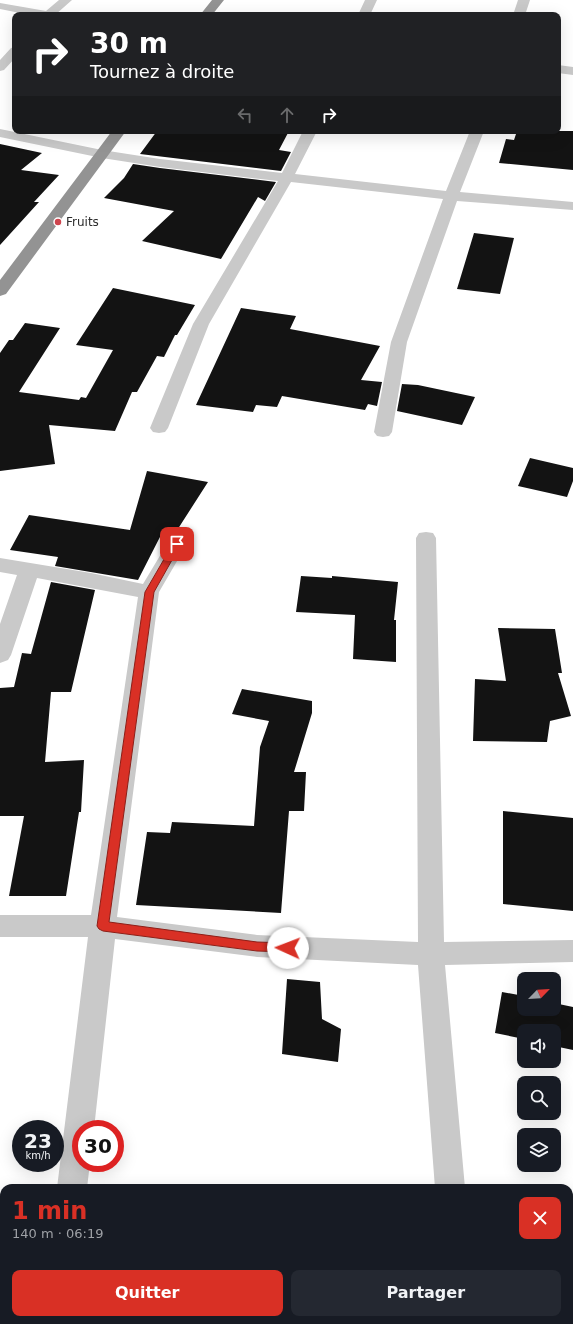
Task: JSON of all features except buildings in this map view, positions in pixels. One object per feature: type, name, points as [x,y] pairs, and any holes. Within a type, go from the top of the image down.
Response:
[{"type":"highway","points":[[208,12],[218,0]]},
{"type":"highway","points":[[0,291],[117,134]]},
{"type":"street","points":[[52,12],[66,0]]},
{"type":"street","points":[[365,12],[371,0]]},
{"type":"street","points":[[521,12],[524,0]]},
{"type":"street","points":[[0,6],[33,12]]},
{"type":"street","points":[[0,67],[12,54]]},
{"type":"street","points":[[561,69],[573,71]]},
{"type":"street","points":[[0,133],[102,154],[160,163],[451,196],[573,206]]},
{"type":"street","points":[[159,428],[201,324],[287,177],[308,134]]},
{"type":"street","points":[[383,432],[399,342],[451,196],[476,134]]},
{"type":"street","points":[[426,538],[431,954],[450,1184]]},
{"type":"street","points":[[72,1184],[103,926],[149,592],[177,544]]},
{"type":"street","points":[[0,565],[91,580],[149,592]]},
{"type":"street","points":[[0,655],[30,570]]},
{"type":"street","points":[[0,926],[103,926],[257,946],[431,954],[573,951]]},
{"type":"place","name":"Fruits","points":[[58,222]]},
{"type":"route","points":[[177,544],[149,592],[103,926],[257,946],[288,948]]}]
